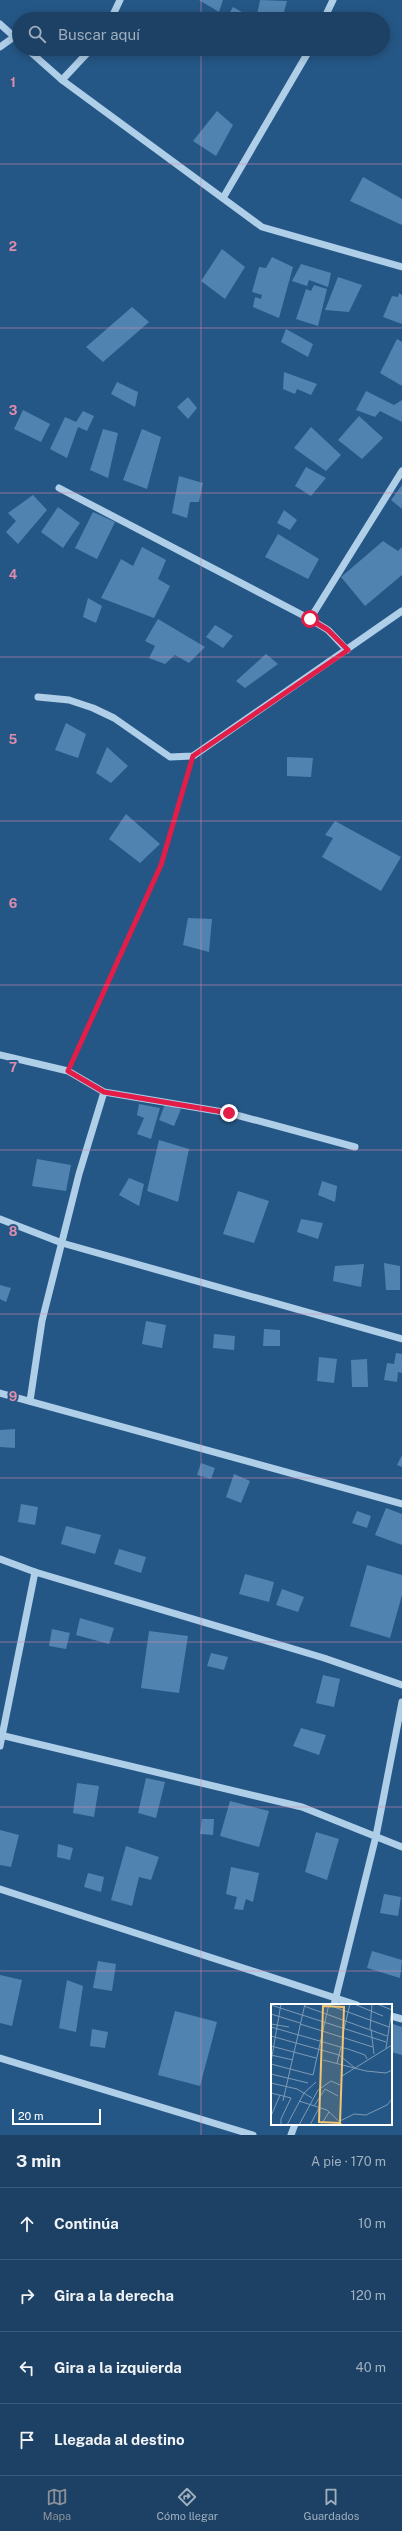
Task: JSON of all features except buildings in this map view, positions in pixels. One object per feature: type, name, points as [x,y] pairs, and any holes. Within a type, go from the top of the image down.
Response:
[{"type":"street","points":[[114,12],[120,0]]},
{"type":"street","points":[[327,12],[333,0]]},
{"type":"street","points":[[0,24],[12,35]]},
{"type":"street","points":[[0,47],[12,41]]},
{"type":"street","points":[[35,56],[62,80],[262,228],[402,267]]},
{"type":"street","points":[[62,80],[84,56]]},
{"type":"street","points":[[223,198],[306,56]]},
{"type":"street","points":[[310,619],[402,471]]},
{"type":"street","points":[[59,488],[310,619],[328,630],[348,650]]},
{"type":"street","points":[[38,697],[69,700],[93,708],[114,718],[170,757],[193,756],[348,650],[402,611]]},
{"type":"street","points":[[0,1055],[68,1071],[104,1092],[229,1113],[355,1147]]},
{"type":"street","points":[[30,1401],[42,1321],[104,1092]]},
{"type":"street","points":[[0,1219],[62,1243],[402,1339]]},
{"type":"street","points":[[0,1393],[402,1504]]},
{"type":"street","points":[[0,1559],[35,1572],[324,1658],[402,1684]]},
{"type":"street","points":[[0,1746],[35,1572]]},
{"type":"street","points":[[335,2002],[376,1836],[402,1702]]},
{"type":"street","points":[[1,1735],[302,1808],[402,1847]]},
{"type":"street","points":[[0,1889],[335,2002],[350,2004]]},
{"type":"street","points":[[392,2016],[402,2019]]},
{"type":"street","points":[[0,2058],[253,2135]]},
{"type":"street","points":[[291,2135],[295,2125]]},
{"type":"path","points":[[68,1071],[161,865],[193,756]]},
{"type":"route","points":[[229,1113],[104,1092],[68,1071],[161,865],[193,756],[348,650],[328,630],[310,619]]}]
